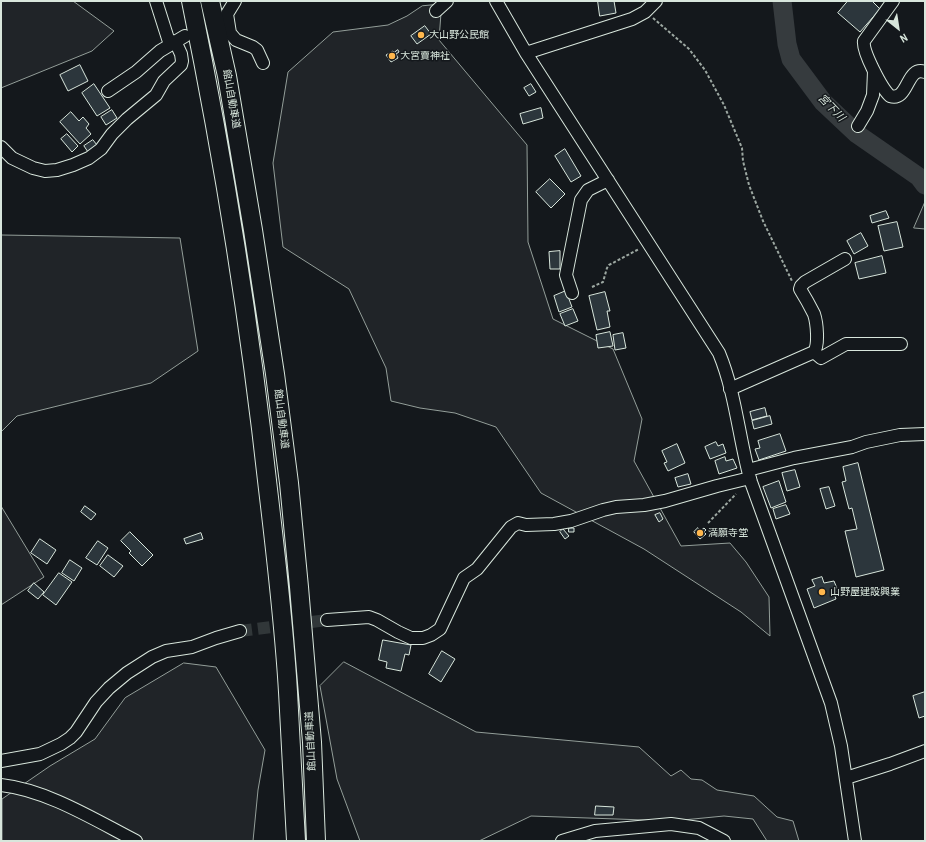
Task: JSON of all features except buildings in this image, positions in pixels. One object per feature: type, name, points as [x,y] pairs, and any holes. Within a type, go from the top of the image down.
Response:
[{"type":"highway","name":"館山自動車道","points":[[191,1],[207,81],[239,268],[260,421],[278,578],[288,684],[296,841]]},
{"type":"highway","name":"館山自動車道","points":[[210,1],[227,76],[274,367],[289,483],[312,742],[316,841]]},
{"type":"street","points":[[1,147],[12,158],[33,168],[45,171],[57,170],[73,165],[89,158],[101,149],[112,134],[127,119],[156,95],[164,81],[181,65],[181,54],[176,41],[156,1]]},
{"type":"street","points":[[235,1],[228,14],[230,33],[236,40],[253,47],[263,63]]},
{"type":"street","points":[[436,11],[447,1]]},
{"type":"street","points":[[496,1],[526,53],[719,353],[725,368],[749,474],[832,703],[841,746],[855,841]]},
{"type":"street","points":[[526,53],[632,19],[645,12],[656,1]]},
{"type":"street","points":[[893,1],[864,40],[864,50],[888,95],[894,97],[899,96],[903,93],[914,74],[920,71],[925,72]]},
{"type":"street","points":[[108,91],[136,72],[148,60],[176,41]]},
{"type":"street","points":[[858,126],[867,111],[873,95],[874,71]]},
{"type":"street","points":[[572,292],[566,275],[581,200],[588,190],[608,180]]},
{"type":"street","points":[[814,352],[817,340],[815,318],[800,289],[801,286],[805,282],[845,259]]},
{"type":"street","points":[[814,352],[821,358],[846,344],[901,344]]},
{"type":"street","points":[[730,389],[814,352]]},
{"type":"street","points":[[327,620],[369,617],[411,638],[423,638],[440,629],[464,578],[485,560],[511,527],[518,523],[526,525],[571,521],[616,507],[644,505],[665,501],[737,481],[749,474],[794,458],[852,447],[866,442],[900,435],[925,434]]},
{"type":"street","points":[[1,762],[40,754],[70,738],[76,732],[96,702],[109,688],[127,673],[152,657],[166,651],[192,647],[216,638],[240,632]]},
{"type":"street","points":[[846,778],[925,751]]},
{"type":"street","points":[[1,785],[46,797],[74,809],[136,841]]},
{"type":"street","points":[[569,840],[595,831],[623,827],[671,824],[699,828],[724,841]]},
{"type":"path","points":[[645,12],[680,40],[705,70],[724,105],[742,148],[749,185],[763,221],[786,270],[794,284],[800,289]]},
{"type":"path","points":[[592,287],[603,282],[609,265],[649,244]]},
{"type":"path","points":[[708,523],[736,493],[738,490],[737,481]]},
{"type":"shaded area","points":[[1,1],[73,1],[114,31],[92,51],[1,88]]},
{"type":"shaded area","points":[[434,5],[441,13],[439,40],[527,145],[528,242],[553,319],[613,349],[642,419],[634,461],[681,546],[730,543],[746,562],[769,597],[770,636],[741,612],[644,549],[541,493],[496,427],[455,413],[420,408],[391,401],[386,368],[349,289],[283,247],[273,163],[288,72],[333,32],[388,25],[407,16],[422,6]]},
{"type":"shaded area","points":[[925,202],[925,229],[914,228]]},
{"type":"shaded area","points":[[1,235],[180,238],[198,351],[151,383],[17,416],[1,432]]},
{"type":"shaded area","points":[[1,506],[44,577],[1,605]]},
{"type":"shaded area","points":[[344,662],[476,732],[639,747],[671,776],[681,770],[691,779],[702,780],[717,790],[754,796],[777,817],[793,821],[799,841],[767,841],[753,819],[724,816],[683,820],[645,820],[531,816],[479,841],[360,841],[337,779],[320,686]]},
{"type":"shaded area","points":[[184,663],[216,667],[265,750],[258,790],[253,841],[2,841],[2,799],[50,766],[95,739],[125,698]]},
{"type":"waterway","name":"宮下川","points":[[782,1],[787,44],[791,59],[823,102],[857,134],[919,177],[925,185]]},
{"type":"tunnel","points":[[240,631],[327,620]]},
{"type":"place","name":"大山野公民館","points":[[421,35]]},
{"type":"place","name":"大宮賣神社","points":[[392,56]]},
{"type":"place","name":"満願寺堂","points":[[700,533]]},
{"type":"place","name":"山野屋建設興業","points":[[822,592]]}]
